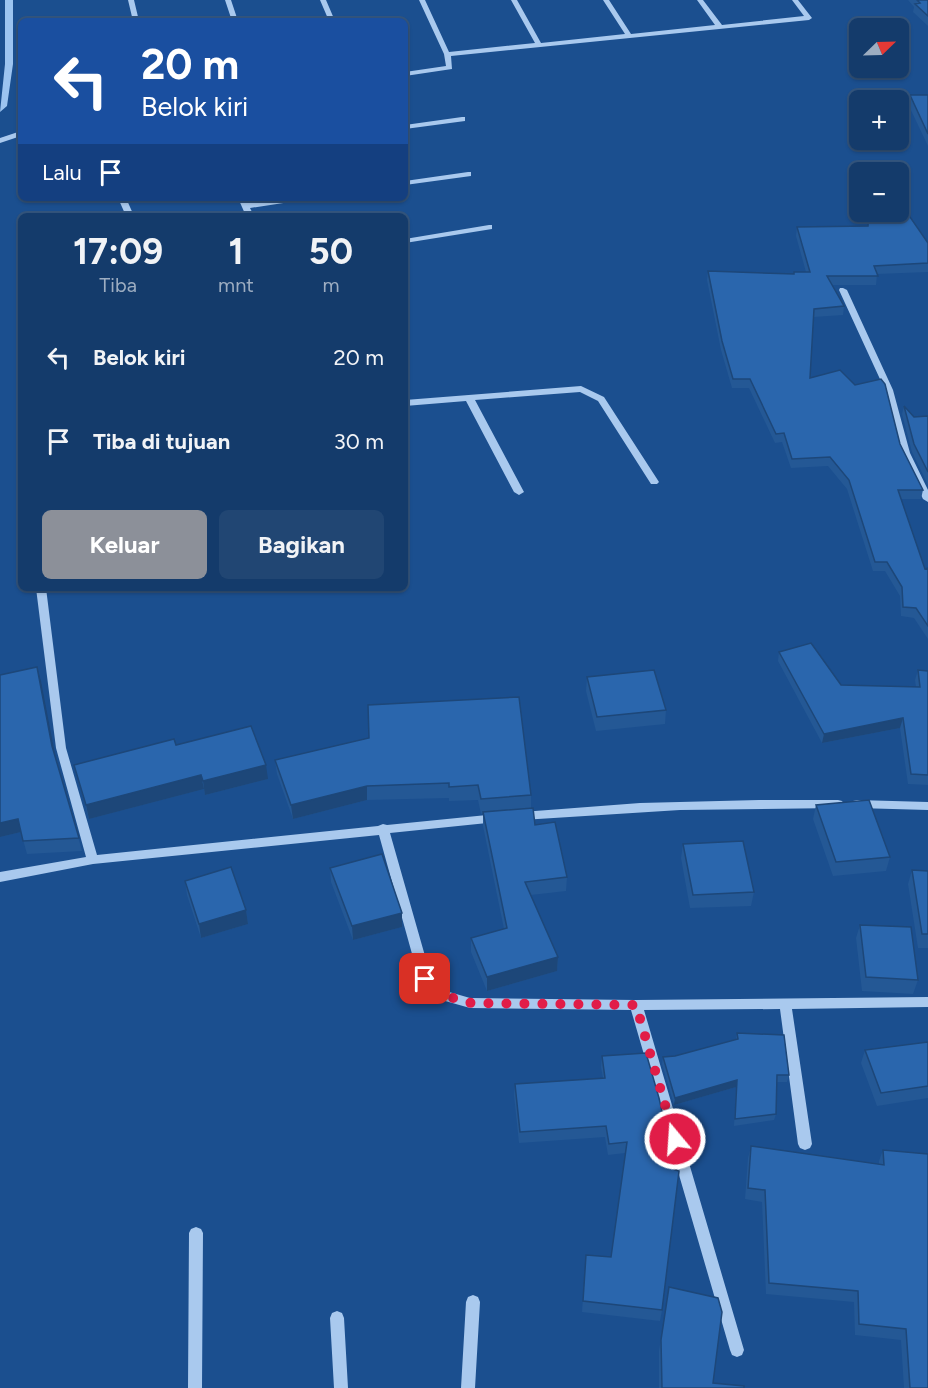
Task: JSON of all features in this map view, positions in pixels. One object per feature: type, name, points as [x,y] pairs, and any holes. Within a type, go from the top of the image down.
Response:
[{"type":"street","points":[[131,0],[135,18]]},
{"type":"street","points":[[228,0],[234,18]]},
{"type":"street","points":[[323,0],[331,18]]},
{"type":"street","points":[[408,74],[450,68],[447,54],[422,0]]},
{"type":"street","points":[[514,0],[540,46]]},
{"type":"street","points":[[606,0],[630,37]]},
{"type":"street","points":[[700,0],[720,27]]},
{"type":"street","points":[[447,54],[809,18],[795,0]]},
{"type":"street","points":[[408,127],[462,119]]},
{"type":"street","points":[[0,141],[18,134]]},
{"type":"street","points":[[408,183],[468,174]]},
{"type":"street","points":[[244,201],[249,213]]},
{"type":"street","points":[[246,206],[282,201]]},
{"type":"street","points":[[408,240],[489,227]]},
{"type":"street","points":[[843,290],[889,390],[905,453],[928,499]]},
{"type":"street","points":[[408,403],[581,389],[601,399],[654,482]]},
{"type":"street","points":[[469,398],[519,492]]},
{"type":"street","points":[[41,591],[61,748],[93,860]]},
{"type":"street","points":[[0,877],[93,860],[383,828],[632,807],[756,803],[928,806]]},
{"type":"street","points":[[383,828],[425,979],[435,993],[471,1003],[636,1005],[928,1002]]},
{"type":"street","points":[[785,1004],[805,1144]]},
{"type":"street","points":[[636,1005],[737,1350]]},
{"type":"street","points":[[195,1388],[196,1233]]},
{"type":"street","points":[[468,1388],[472,1302]]},
{"type":"street","points":[[337,1318],[341,1388]]},
{"type":"building","points":[[917,0],[928,0],[928,16],[915,4],[920,3]]},
{"type":"building","points":[[910,95],[928,95],[928,134]]},
{"type":"building","points":[[909,209],[910,217],[928,243],[928,263],[874,266],[878,276],[827,276],[844,306],[814,309],[810,378],[840,370],[855,385],[881,379],[885,384],[900,444],[923,490],[898,490],[925,569],[928,568],[928,626],[916,608],[903,607],[902,587],[887,562],[875,562],[849,480],[830,457],[792,459],[784,433],[776,434],[750,379],[733,379],[722,341],[708,271],[794,274],[794,272],[810,272],[797,227],[868,226],[868,222],[909,222]]},
{"type":"building","points":[[904,406],[914,417],[928,416],[928,472],[914,444]]},
{"type":"building","points":[[811,643],[841,685],[920,687],[918,670],[928,671],[928,775],[911,774],[903,718],[824,734],[779,652]]},
{"type":"building","points":[[37,667],[52,746],[79,838],[23,841],[18,819],[0,823],[0,675]]},
{"type":"building","points":[[654,670],[666,710],[597,717],[587,677]]},
{"type":"building","points":[[519,697],[531,795],[481,799],[478,785],[449,787],[449,783],[367,786],[291,805],[275,760],[369,738],[368,705]]},
{"type":"building","points":[[251,726],[266,765],[203,781],[201,775],[86,805],[74,765],[174,739],[176,745]]},
{"type":"building","points":[[869,800],[890,857],[836,862],[816,805]]},
{"type":"building","points":[[533,808],[535,825],[555,822],[567,877],[525,882],[558,957],[487,977],[471,938],[507,928],[483,812]]},
{"type":"building","points":[[743,841],[754,892],[693,895],[683,844]]},
{"type":"building","points":[[382,854],[402,913],[352,926],[330,868]]},
{"type":"building","points":[[231,867],[246,910],[199,924],[185,881]]},
{"type":"building","points":[[912,870],[928,871],[928,934],[922,934]]},
{"type":"building","points":[[860,925],[911,927],[918,980],[866,977]]},
{"type":"building","points":[[737,1033],[784,1035],[789,1075],[777,1075],[776,1114],[735,1119],[737,1080],[675,1098],[663,1057],[675,1056],[738,1039]]},
{"type":"building","points":[[928,1042],[928,1086],[881,1093],[865,1050]]},
{"type":"building","points":[[646,1053],[675,1170],[679,1171],[662,1310],[583,1301],[586,1255],[611,1257],[627,1142],[609,1144],[606,1126],[520,1132],[515,1084],[605,1078],[602,1056]]},
{"type":"building","points":[[751,1146],[884,1165],[883,1150],[928,1154],[928,1388],[910,1388],[906,1329],[859,1324],[858,1291],[769,1283],[765,1190],[748,1188]]},
{"type":"building","points":[[669,1287],[718,1298],[722,1312],[713,1383],[744,1386],[744,1388],[662,1388],[661,1340]]},
{"type":"waterway","points":[[0,110],[3,106],[9,64],[9,0]]},
{"type":"route","points":[[425,979],[435,993],[471,1003],[636,1005],[675,1139]]}]
